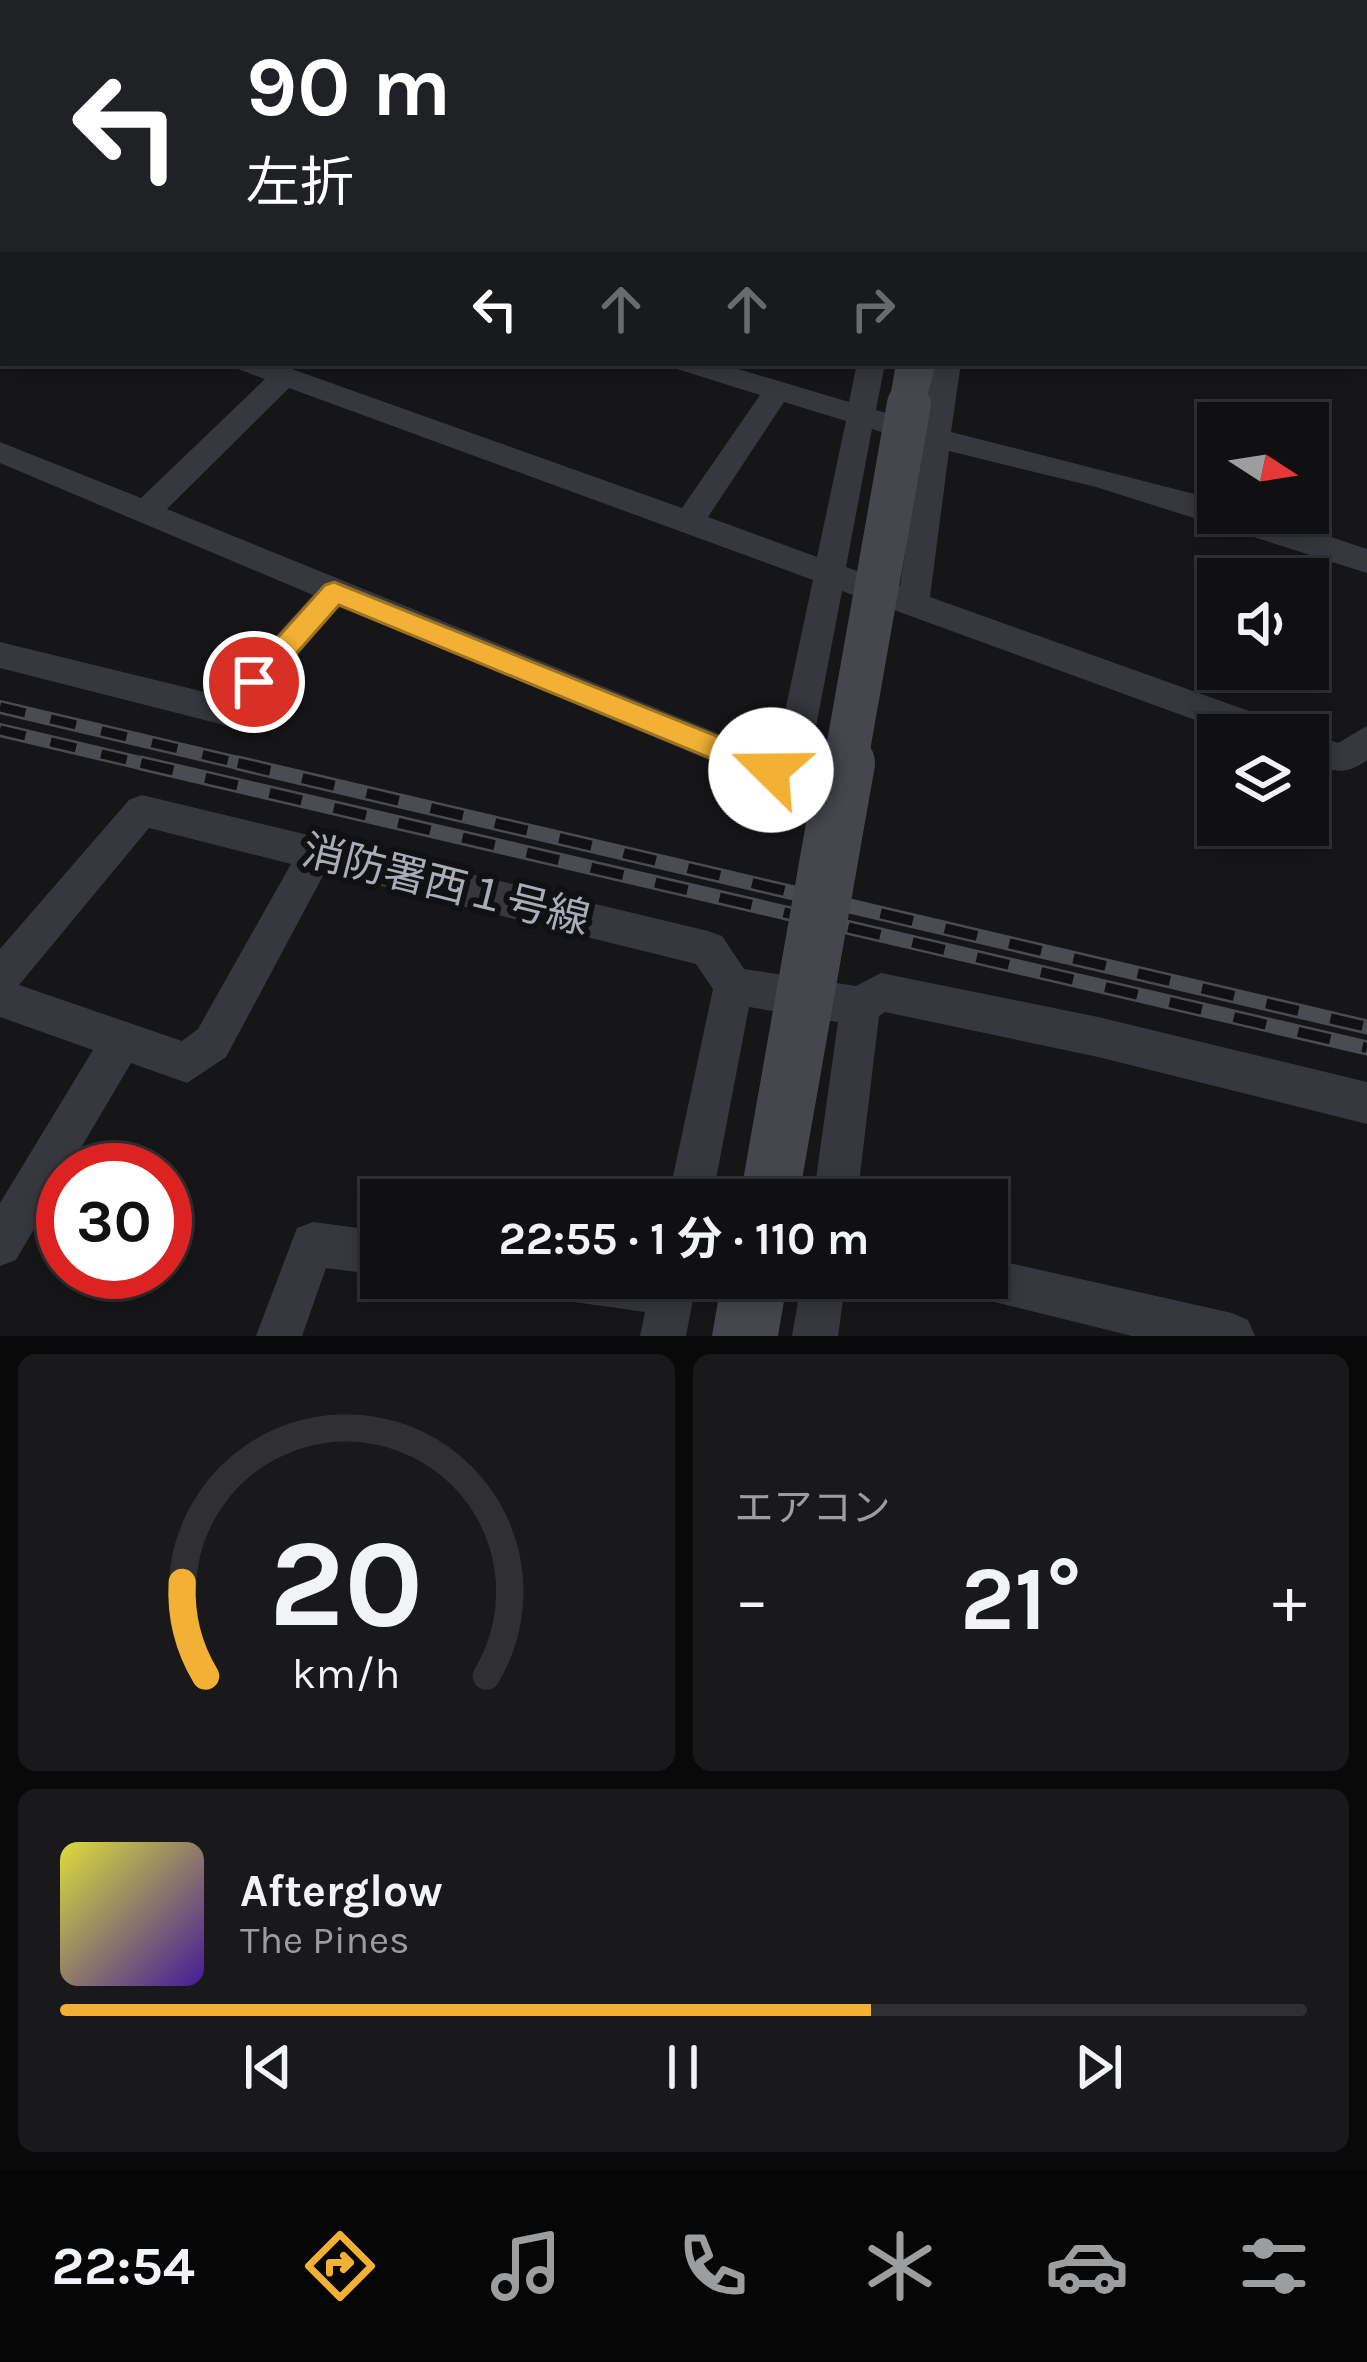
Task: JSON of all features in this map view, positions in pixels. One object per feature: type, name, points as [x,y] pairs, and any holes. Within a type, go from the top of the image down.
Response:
[{"type":"street","points":[[257,366],[1218,714]]},
{"type":"street","points":[[697,366],[777,391],[905,405],[1096,476],[1197,505]]},
{"type":"street","points":[[873,366],[905,405],[913,603]]},
{"type":"street","points":[[0,452],[771,770],[793,758],[826,573],[905,405],[944,366]]},
{"type":"street","points":[[146,512],[285,376]]},
{"type":"street","points":[[688,524],[777,391]]},
{"type":"street","points":[[773,1179],[905,405]]},
{"type":"street","points":[[1287,534],[1367,561]]},
{"type":"street","points":[[0,655],[228,712],[334,592]]},
{"type":"street","points":[[1329,754],[1342,759],[1367,741]]},
{"type":"street","name":"消防署西１号線","points":[[0,978],[142,811],[708,949],[733,986]]},
{"type":"street","points":[[0,998],[187,1063],[212,1043],[316,854]]},
{"type":"street","points":[[694,1179],[733,986],[860,1006],[881,992],[1098,1037],[1367,1103]]},
{"type":"street","points":[[838,1179],[860,1006]]},
{"type":"street","points":[[0,1244],[122,1040]]},
{"type":"street","points":[[279,1336],[313,1244],[360,1250]]},
{"type":"street","points":[[1008,1285],[1232,1336]]},
{"type":"street","points":[[745,1336],[751,1299]]},
{"type":"street","points":[[814,1336],[820,1299]]},
{"type":"railway","points":[[0,707],[251,766]]},
{"type":"railway","points":[[0,730],[153,766]]},
{"type":"railway","points":[[141,763],[1367,1048]]},
{"type":"railway","points":[[238,763],[1367,1027]]},
{"type":"route","points":[[254,682],[334,592],[771,770]]}]
